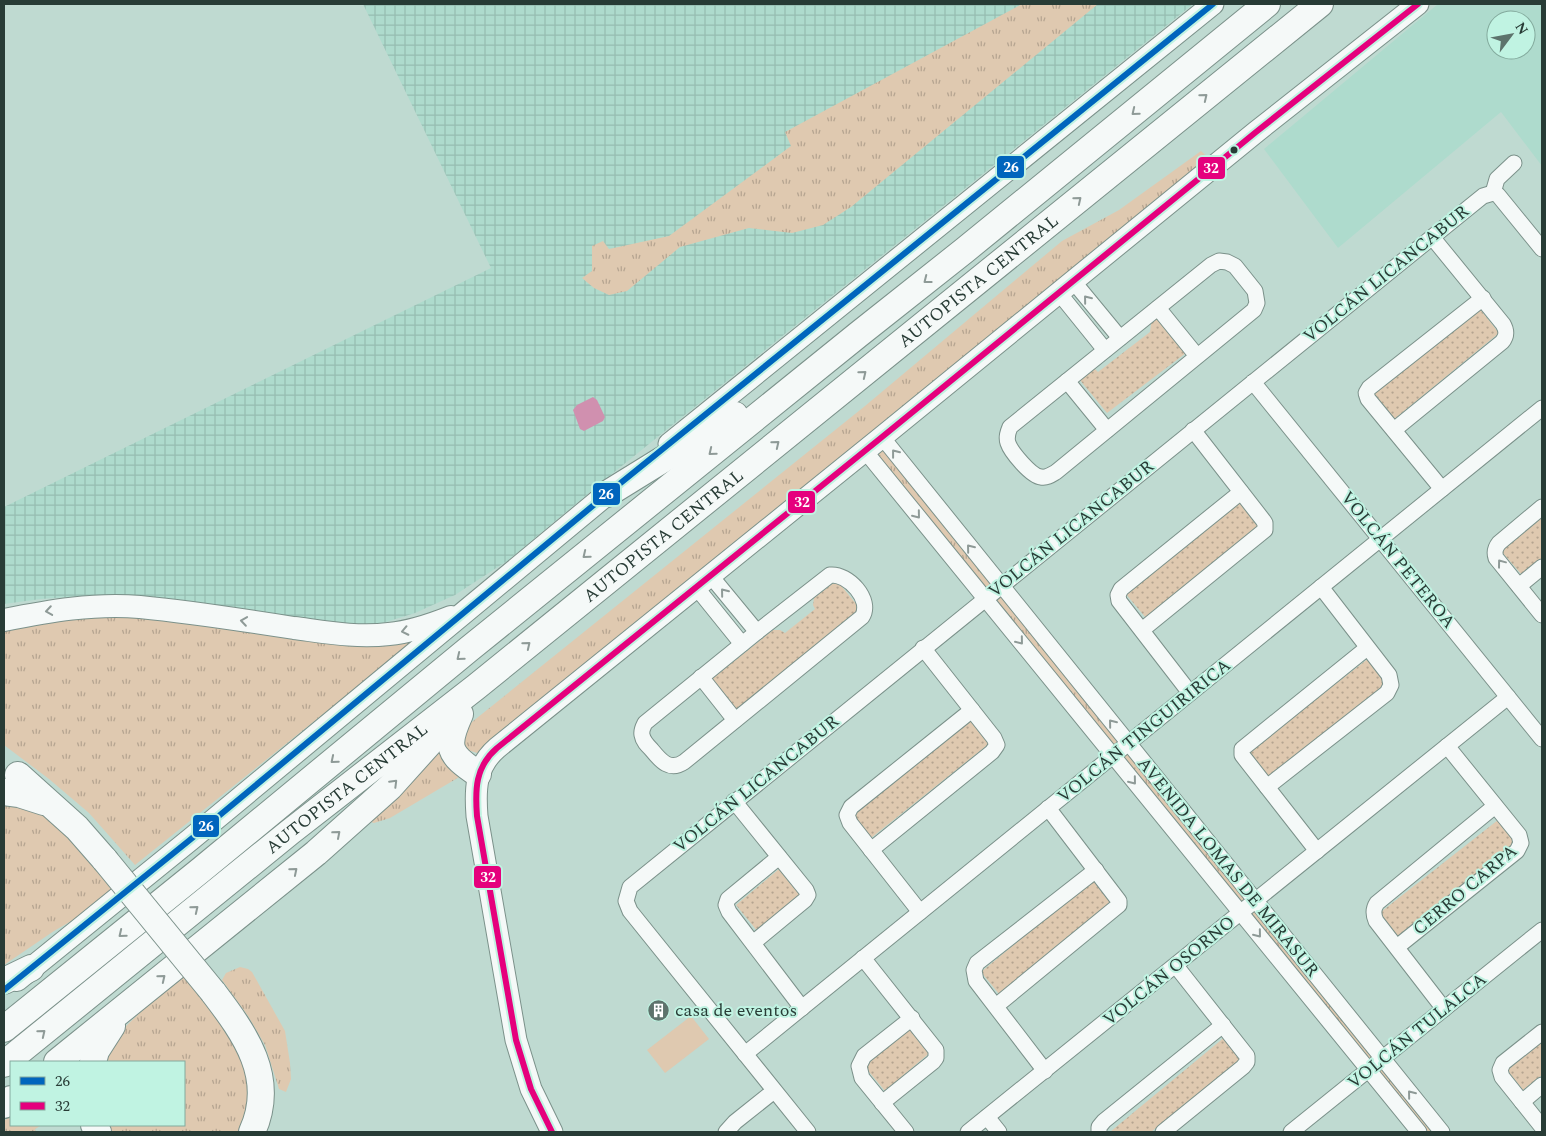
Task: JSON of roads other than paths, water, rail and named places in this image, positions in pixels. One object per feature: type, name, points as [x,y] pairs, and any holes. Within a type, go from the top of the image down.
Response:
[{"type":"highway","name":"AUTOPISTA CENTRAL","points":[[4,1029],[468,649],[1268,4]]},
{"type":"highway","name":"AUTOPISTA CENTRAL","points":[[4,1064],[283,838],[476,687],[1320,4]]},
{"type":"highway","points":[[607,494],[718,426],[859,334]]},
{"type":"highway","points":[[476,687],[460,715],[451,741],[452,751],[455,755],[478,774]]},
{"type":"highway","points":[[58,1061],[316,853],[374,802],[418,757],[476,687]]},
{"type":"highway","points":[[8,778],[30,796],[52,805],[110,856],[217,988],[240,1028],[256,1064],[260,1084],[260,1102],[259,1114],[252,1132]]},
{"type":"highway","points":[[4,981],[31,968]]},
{"type":"highway","points":[[93,1061],[96,1051],[124,1009]]},
{"type":"main road","points":[[4,990],[120,898],[607,494]]},
{"type":"main road","points":[[4,620],[73,608],[117,606],[159,609],[334,633],[374,635],[421,628],[468,610]]},
{"type":"main road","points":[[8,778],[40,785],[59,799],[110,856]]},
{"type":"main road","points":[[217,988],[254,1030],[267,1058],[273,1094],[270,1116],[264,1132]]},
{"type":"street","points":[[607,494],[1213,4]]},
{"type":"street","points":[[552,1132],[531,1089],[516,1040],[477,816],[478,774],[485,760],[496,748],[865,451],[1256,132],[1418,4]]},
{"type":"street","name":"VOLCÁN LICANCABUR","points":[[745,1054],[630,911],[626,896],[627,891],[634,882],[1483,196],[1493,192],[1497,179],[1514,163]]},
{"type":"street","points":[[1493,192],[1500,197],[1542,249]]},
{"type":"street","points":[[1394,430],[1504,339],[1506,328],[1432,237]]},
{"type":"street","points":[[1223,261],[1234,266],[1255,291],[1257,299],[1256,307],[1250,313],[1051,475],[1042,477],[1029,470],[1009,444],[1008,431],[1013,424],[1158,308],[1215,263],[1223,261]]},
{"type":"street","points":[[1066,287],[1120,338]]},
{"type":"street","points":[[1066,287],[1105,350]]},
{"type":"street","points":[[1442,489],[1368,399],[1366,396],[1367,390],[1483,298]]},
{"type":"street","points":[[1158,308],[1197,356]]},
{"type":"street","points":[[1067,381],[1107,430]]},
{"type":"street","name":"VOLCÁN PETEROA","points":[[1253,382],[1542,738]]},
{"type":"street","name":"VOLCÁN TINGUIRIRICA","points":[[745,1054],[1542,408]]},
{"type":"street","points":[[1142,630],[1263,533],[1265,527],[1264,520],[1193,430]]},
{"type":"street","name":"AVENIDA LOMAS DE MIRASUR","points":[[882,437],[1442,1132]]},
{"type":"street","name":"AVENIDA LOMAS DE MIRASUR","points":[[865,451],[1419,1132]]},
{"type":"street","points":[[1190,693],[1119,601],[1119,592],[1241,492]]},
{"type":"street","points":[[1542,507],[1499,543],[1495,550],[1496,558],[1542,615]]},
{"type":"street","points":[[1519,586],[1542,567]]},
{"type":"street","points":[[830,575],[840,575],[845,578],[864,602],[864,614],[858,620],[684,762],[677,766],[663,763],[645,742],[642,731],[645,723],[742,644],[830,575]]},
{"type":"street","points":[[703,581],[757,632]]},
{"type":"street","points":[[703,581],[742,644]]},
{"type":"street","points":[[1268,788],[1387,693],[1391,685],[1389,675],[1321,587]]},
{"type":"street","points":[[872,850],[994,750],[996,745],[994,738],[923,648]]},
{"type":"street","points":[[1318,852],[1242,755],[1242,749],[1367,648]]},
{"type":"street","points":[[700,677],[735,720]]},
{"type":"street","name":"VOLCÁN OSORNO","points":[[968,1132],[1318,852],[1508,697]]},
{"type":"street","points":[[920,912],[847,819],[848,810],[972,710]]},
{"type":"street","name":"CERRO CARPA","points":[[1397,947],[1520,847],[1518,836],[1447,746]]},
{"type":"street","points":[[734,801],[806,890],[808,896],[754,943]]},
{"type":"street","name":"CERRO CARPA","points":[[1444,1008],[1374,916],[1374,912],[1377,903],[1495,806]]},
{"type":"street","points":[[996,1006],[1118,907],[1119,901],[1048,808]]},
{"type":"street","points":[[779,857],[728,899],[726,905],[729,912],[802,1008]]},
{"type":"street","points":[[1045,1071],[976,981],[974,970],[977,963],[1096,870]]},
{"type":"street","name":"VOLCÁN TULALCA","points":[[1300,1129],[1368,1070],[1542,930]]},
{"type":"street","points":[[863,958],[934,1046],[937,1054],[936,1058],[882,1103]]},
{"type":"street","points":[[1163,1132],[1247,1062],[1247,1056],[1176,966]]},
{"type":"street","points":[[906,1132],[862,1078],[859,1070],[864,1056],[912,1018]]},
{"type":"street","points":[[1099,1132],[1099,1127],[1104,1121],[1223,1025]]},
{"type":"street","points":[[1542,1032],[1503,1063],[1500,1070],[1502,1077],[1542,1127]]},
{"type":"street","points":[[745,1054],[808,1132]]},
{"type":"street","points":[[1522,1102],[1542,1086]]},
{"type":"street","points":[[726,1132],[735,1122],[774,1091]]},
{"type":"street","points":[[987,1117],[1000,1132]]},
{"type":"place","name":"casa de eventos","points":[[659,1010]]}]
